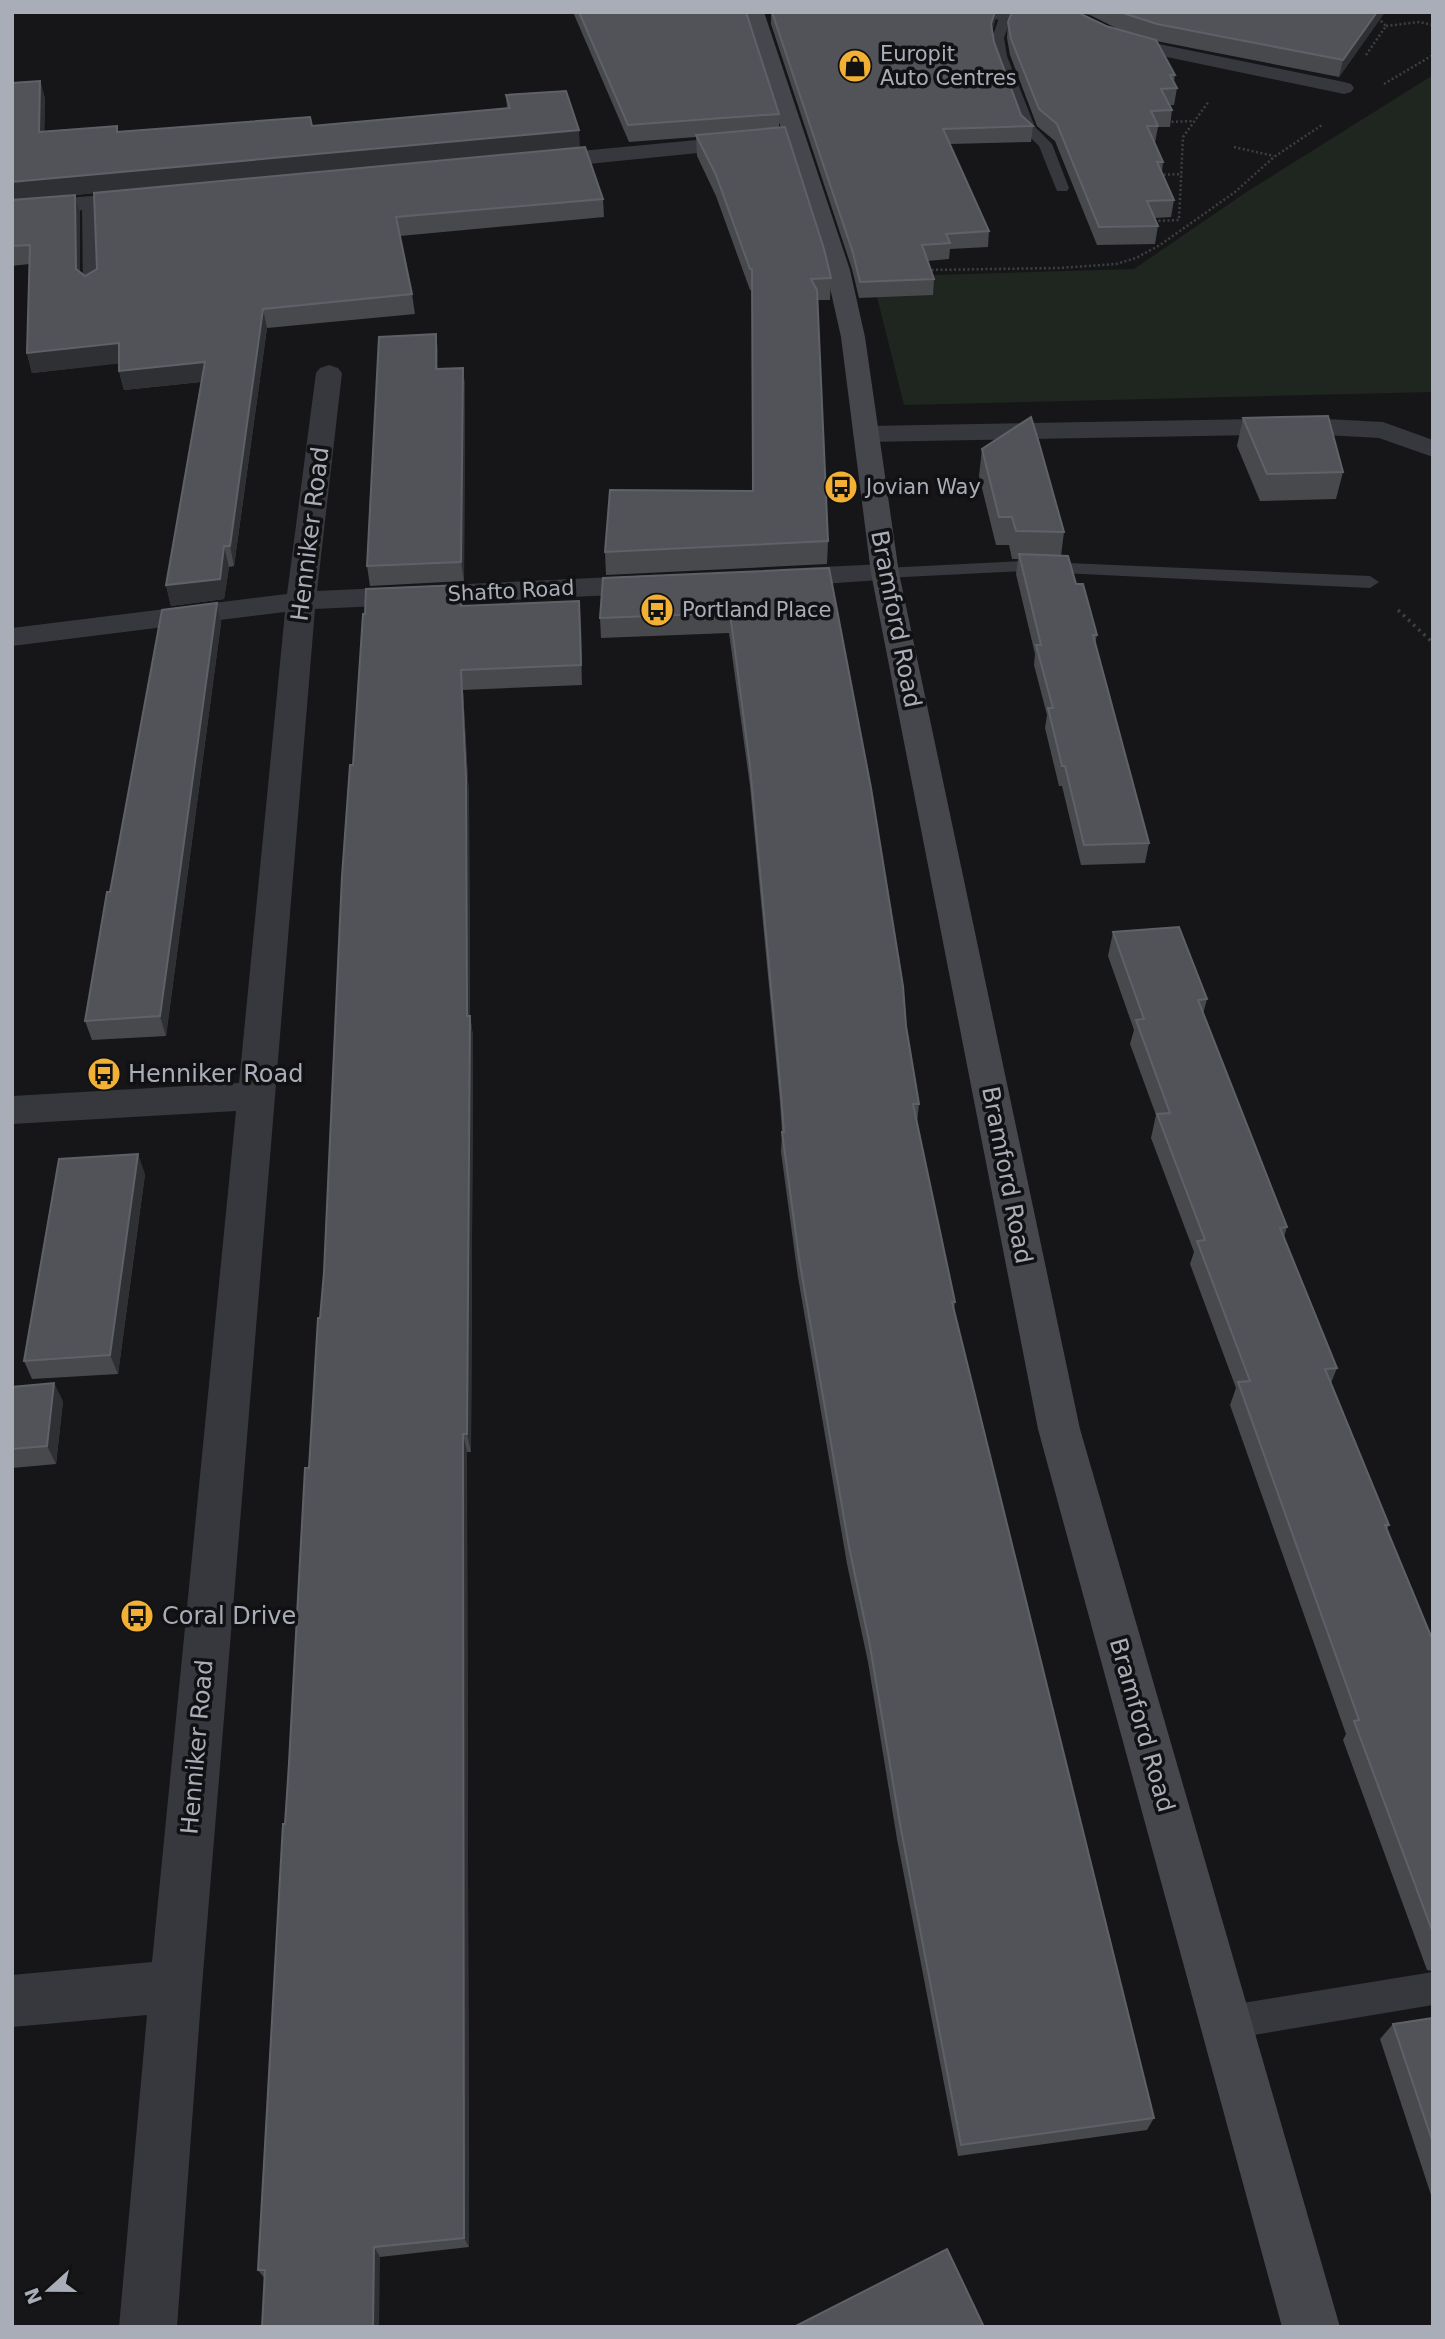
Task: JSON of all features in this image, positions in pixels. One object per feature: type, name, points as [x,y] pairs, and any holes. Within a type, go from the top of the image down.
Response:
[{"type":"main road","name":"Bramford Road","points":[[754,15],[780,139],[838,271],[853,337],[885,573],[1059,1429],[1311,2327]]},
{"type":"street","points":[[958,12],[974,12]]},
{"type":"street","points":[[981,12],[1082,21],[1130,43],[1344,88]]},
{"type":"street","points":[[1082,21],[1110,12]]},
{"type":"street","points":[[754,15],[782,17]]},
{"type":"street","points":[[517,164],[780,139]]},
{"type":"street","points":[[12,210],[172,195]]},
{"type":"street","name":"Henniker Road","points":[[148,2327],[176,1986],[301,601],[329,373]]},
{"type":"street","points":[[866,434],[1307,426],[1383,430],[1433,449]]},
{"type":"street","points":[[757,579],[885,573]]},
{"type":"street","name":"Shafto Road","points":[[12,637],[301,601],[688,583]]},
{"type":"street","points":[[12,1110],[257,1096]]},
{"type":"street","points":[[12,2001],[176,1986]]},
{"type":"lane","points":[[1007,13],[998,38],[1001,56],[1029,129],[1045,144],[1062,187]]},
{"type":"lane","points":[[89,203],[91,288]]},
{"type":"lane","points":[[885,573],[1021,566],[1370,582]]},
{"type":"lane","points":[[1224,2023],[1433,1988]]},
{"type":"path","points":[[1372,12],[1386,26]]},
{"type":"path","points":[[1344,88],[1386,26],[1419,22],[1433,25]]},
{"type":"path","points":[[1376,89],[1433,55]]},
{"type":"path","points":[[1154,221],[1179,220],[1183,137],[1222,85],[1241,67]]},
{"type":"path","points":[[838,271],[1047,268],[1116,264],[1136,258],[1160,245],[1235,192],[1275,157],[1331,119]]},
{"type":"path","points":[[1167,122],[1194,121]]},
{"type":"path","points":[[1234,147],[1275,157]]},
{"type":"path","points":[[1158,175],[1182,174]]},
{"type":"path","points":[[1370,582],[1433,643]]},
{"type":"shaded area","points":[[1433,75],[1433,392],[904,405],[872,277],[1134,269],[1245,193]]},
{"type":"building","points":[[579,12],[746,12],[779,114],[628,125]]},
{"type":"building","points":[[772,12],[995,12],[991,24],[994,42],[1021,115],[1033,126],[943,129],[989,231],[946,234],[950,243],[922,245],[934,279],[860,282],[853,253]]},
{"type":"building","points":[[1012,12],[1079,13],[1106,26],[1156,40],[1175,75],[1170,75],[1177,88],[1161,89],[1172,110],[1151,111],[1158,126],[1147,126],[1163,162],[1157,162],[1174,200],[1147,201],[1158,226],[1099,227],[1057,124],[1039,109],[1011,39],[1008,22]]},
{"type":"building","points":[[1120,12],[1377,12],[1343,60],[1157,24]]},
{"type":"building","points":[[40,81],[39,132],[117,126],[117,132],[310,117],[312,126],[510,108],[506,95],[566,91],[579,130],[12,182],[12,83]]},
{"type":"building","points":[[785,127],[831,278],[811,279],[817,290],[828,541],[605,552],[610,490],[753,491],[752,269],[716,175],[696,135]]},
{"type":"building","points":[[585,147],[603,199],[396,217],[412,294],[263,309],[230,546],[224,546],[220,579],[166,585],[205,362],[119,371],[119,343],[27,353],[30,245],[12,246],[12,200],[75,195],[76,269],[85,276],[97,269],[94,193]]},
{"type":"building","points":[[436,334],[436,369],[463,368],[461,562],[367,566],[379,337]]},
{"type":"building","points":[[1328,416],[1343,472],[1267,474],[1243,418]]},
{"type":"building","points":[[1031,417],[1064,532],[1016,531],[1012,517],[999,517],[982,449]]},
{"type":"building","points":[[1019,554],[1068,556],[1076,584],[1083,584],[1097,635],[1093,635],[1149,843],[1084,845],[1048,708],[1053,708],[1036,645],[1041,645]]},
{"type":"building","points":[[829,568],[871,788],[903,986],[906,1026],[919,1104],[913,1104],[955,1302],[952,1302],[1154,2118],[961,2145],[900,1824],[870,1646],[849,1547],[799,1258],[782,1132],[780,1082],[750,766],[730,613],[600,618],[603,578]]},
{"type":"building","points":[[461,585],[461,606],[579,601],[581,665],[461,670],[466,778],[467,1016],[470,1016],[467,1434],[463,1434],[464,2238],[374,2247],[373,2327],[262,2327],[265,2270],[258,2270],[283,1824],[289,1763],[305,1468],[309,1468],[318,1318],[324,1272],[342,876],[363,614],[366,589]]},
{"type":"building","points":[[217,603],[160,1016],[85,1021],[107,892],[110,892],[162,610]]},
{"type":"building","points":[[1179,927],[1207,999],[1198,1000],[1287,1227],[1280,1228],[1337,1368],[1325,1369],[1433,1641],[1433,1933],[1354,1721],[1359,1720],[1238,1382],[1250,1381],[1197,1241],[1205,1240],[1157,1114],[1170,1113],[1136,1020],[1144,1019],[1113,932]]},
{"type":"building","points":[[138,1154],[110,1355],[24,1361],[59,1159]]},
{"type":"building","points":[[54,1383],[47,1446],[12,1449],[12,1387]]},
{"type":"building","points":[[1433,2018],[1433,2143],[1393,2024]]},
{"type":"building","points":[[947,2249],[984,2327],[794,2327]]},
{"type":"place","name":"Europit Auto Centres","points":[[855,66]]},
{"type":"place","name":"Jovian Way","points":[[841,487]]},
{"type":"place","name":"Portland Place","points":[[657,610]]},
{"type":"place","name":"Henniker Road","points":[[104,1074]]},
{"type":"place","name":"Coral Drive","points":[[137,1616]]}]
